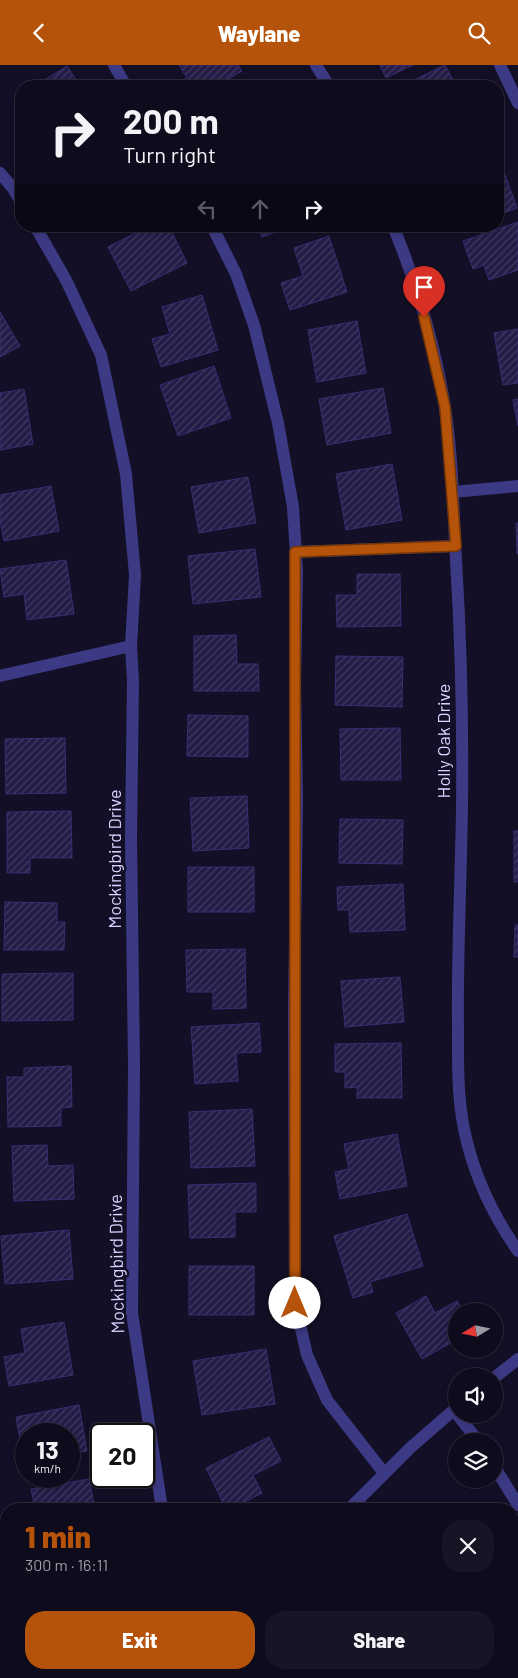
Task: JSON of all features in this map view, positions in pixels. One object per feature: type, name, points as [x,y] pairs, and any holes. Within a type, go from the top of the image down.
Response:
[{"type":"street","points":[[114,65],[123,80]]},
{"type":"street","points":[[316,65],[325,80]]},
{"type":"street","points":[[500,65],[518,103]]},
{"type":"street","points":[[0,173],[15,192]]},
{"type":"street","name":"Mockingbird Drive","points":[[38,232],[66,280],[101,355],[126,474],[135,575],[131,646],[133,681],[131,837],[134,1065],[132,1313],[161,1503]]},
{"type":"street","points":[[215,232],[236,274],[254,325],[278,423],[293,507],[295,552],[295,1303],[307,1355],[327,1400],[384,1473]]},
{"type":"street","name":"Holly Oak Drive","points":[[396,232],[430,335],[445,407],[453,492],[463,722],[461,881],[457,952],[459,1089],[466,1139],[480,1184],[500,1225],[518,1251]]},
{"type":"street","points":[[453,492],[518,486]]},
{"type":"street","points":[[295,552],[456,546]]},
{"type":"street","points":[[0,676],[131,646]]},
{"type":"street","points":[[503,1371],[518,1359]]},
{"type":"street","points":[[355,1503],[384,1473],[448,1418]]},
{"type":"street","points":[[503,1481],[517,1503]]},
{"type":"building","points":[[179,65],[238,65],[242,71],[227,80],[184,80],[187,78]]},
{"type":"building","points":[[380,65],[413,65],[386,78]]},
{"type":"building","points":[[445,65],[453,80],[414,80]]},
{"type":"building","points":[[67,66],[76,80],[45,80]]},
{"type":"building","points":[[504,172],[517,208],[504,213]]},
{"type":"building","points":[[518,222],[518,270],[489,280],[484,265],[473,269],[463,241],[489,232],[504,232],[504,227]]},
{"type":"building","points":[[137,232],[172,232],[187,263],[131,291],[108,247]]},
{"type":"building","points":[[260,232],[276,232],[262,237]]},
{"type":"building","points":[[329,236],[347,292],[290,310],[281,283],[303,276],[294,248]]},
{"type":"building","points":[[202,295],[218,350],[161,367],[152,339],[170,334],[162,307]]},
{"type":"building","points":[[0,312],[20,346],[0,357]]},
{"type":"building","points":[[357,321],[366,373],[317,382],[308,330]]},
{"type":"building","points":[[518,329],[518,383],[503,385],[494,333]]},
{"type":"building","points":[[214,366],[231,418],[178,436],[160,385]]},
{"type":"building","points":[[383,388],[391,433],[327,445],[319,399]]},
{"type":"building","points":[[24,389],[33,444],[0,450],[0,393]]},
{"type":"building","points":[[518,399],[518,426],[513,400]]},
{"type":"building","points":[[392,464],[402,520],[346,530],[336,474]]},
{"type":"building","points":[[248,477],[256,523],[199,533],[191,487]]},
{"type":"building","points":[[51,486],[59,531],[4,541],[0,520],[0,495]]},
{"type":"building","points":[[516,523],[518,523],[517,554]]},
{"type":"building","points":[[255,549],[261,597],[193,604],[188,556]]},
{"type":"building","points":[[66,560],[74,614],[27,620],[24,594],[4,597],[0,569]]},
{"type":"building","points":[[357,574],[400,574],[401,626],[337,627],[336,595],[357,595]]},
{"type":"building","points":[[236,635],[237,664],[258,664],[259,691],[194,691],[194,636]]},
{"type":"building","points":[[336,656],[403,657],[402,707],[335,705]]},
{"type":"building","points":[[188,715],[248,716],[248,757],[187,756]]},
{"type":"building","points":[[400,728],[401,780],[341,780],[340,729]]},
{"type":"building","points":[[65,738],[66,793],[6,794],[5,739]]},
{"type":"building","points":[[247,796],[249,848],[193,851],[190,798]]},
{"type":"building","points":[[71,811],[72,858],[30,858],[30,873],[7,873],[7,812]]},
{"type":"building","points":[[340,819],[403,820],[402,864],[339,863]]},
{"type":"building","points":[[514,831],[518,831],[518,882],[514,882]]},
{"type":"building","points":[[188,867],[254,867],[254,912],[188,912]]},
{"type":"building","points":[[403,884],[405,930],[350,932],[349,910],[338,910],[337,887]]},
{"type":"building","points":[[5,902],[57,903],[57,922],[65,922],[64,950],[4,950]]},
{"type":"building","points":[[515,925],[518,925],[518,957],[514,957]]},
{"type":"building","points":[[245,949],[246,1008],[213,1009],[213,992],[187,992],[186,950]]},
{"type":"building","points":[[73,973],[73,1020],[2,1021],[2,974]]},
{"type":"building","points":[[400,977],[404,1022],[345,1027],[341,981]]},
{"type":"building","points":[[259,1023],[261,1052],[236,1053],[238,1081],[195,1084],[191,1027]]},
{"type":"building","points":[[401,1043],[402,1098],[357,1098],[357,1087],[345,1088],[345,1072],[335,1072],[335,1044]]},
{"type":"building","points":[[71,1066],[72,1107],[61,1108],[61,1126],[8,1127],[7,1077],[24,1077],[24,1068]]},
{"type":"building","points":[[252,1109],[255,1166],[191,1168],[189,1112]]},
{"type":"building","points":[[397,1134],[407,1186],[340,1199],[335,1172],[349,1169],[344,1144]]},
{"type":"building","points":[[47,1145],[48,1166],[73,1165],[74,1199],[14,1201],[12,1146]]},
{"type":"building","points":[[256,1183],[256,1212],[235,1212],[235,1237],[190,1238],[188,1185]]},
{"type":"building","points":[[407,1214],[423,1266],[370,1282],[373,1292],[353,1298],[334,1236]]},
{"type":"building","points":[[69,1230],[73,1279],[5,1284],[1,1236]]},
{"type":"building","points":[[189,1266],[254,1266],[254,1315],[189,1315]]},
{"type":"building","points":[[426,1296],[435,1313],[448,1306],[448,1344],[422,1359],[396,1313]]},
{"type":"building","points":[[64,1322],[73,1375],[9,1386],[4,1357],[25,1353],[21,1329]]},
{"type":"building","points":[[266,1349],[275,1404],[202,1415],[193,1361]]},
{"type":"building","points":[[79,1405],[87,1451],[80,1452],[80,1423],[17,1423],[16,1417]]},
{"type":"building","points":[[269,1437],[281,1461],[253,1475],[262,1493],[242,1503],[223,1503],[206,1468]]},
{"type":"building","points":[[89,1479],[94,1503],[34,1503],[31,1489],[80,1488],[80,1481]]},
{"type":"route","points":[[295,1303],[294,1009],[297,801],[295,684],[297,571],[295,552],[456,546],[451,463],[445,407],[430,335],[424,317]]}]
